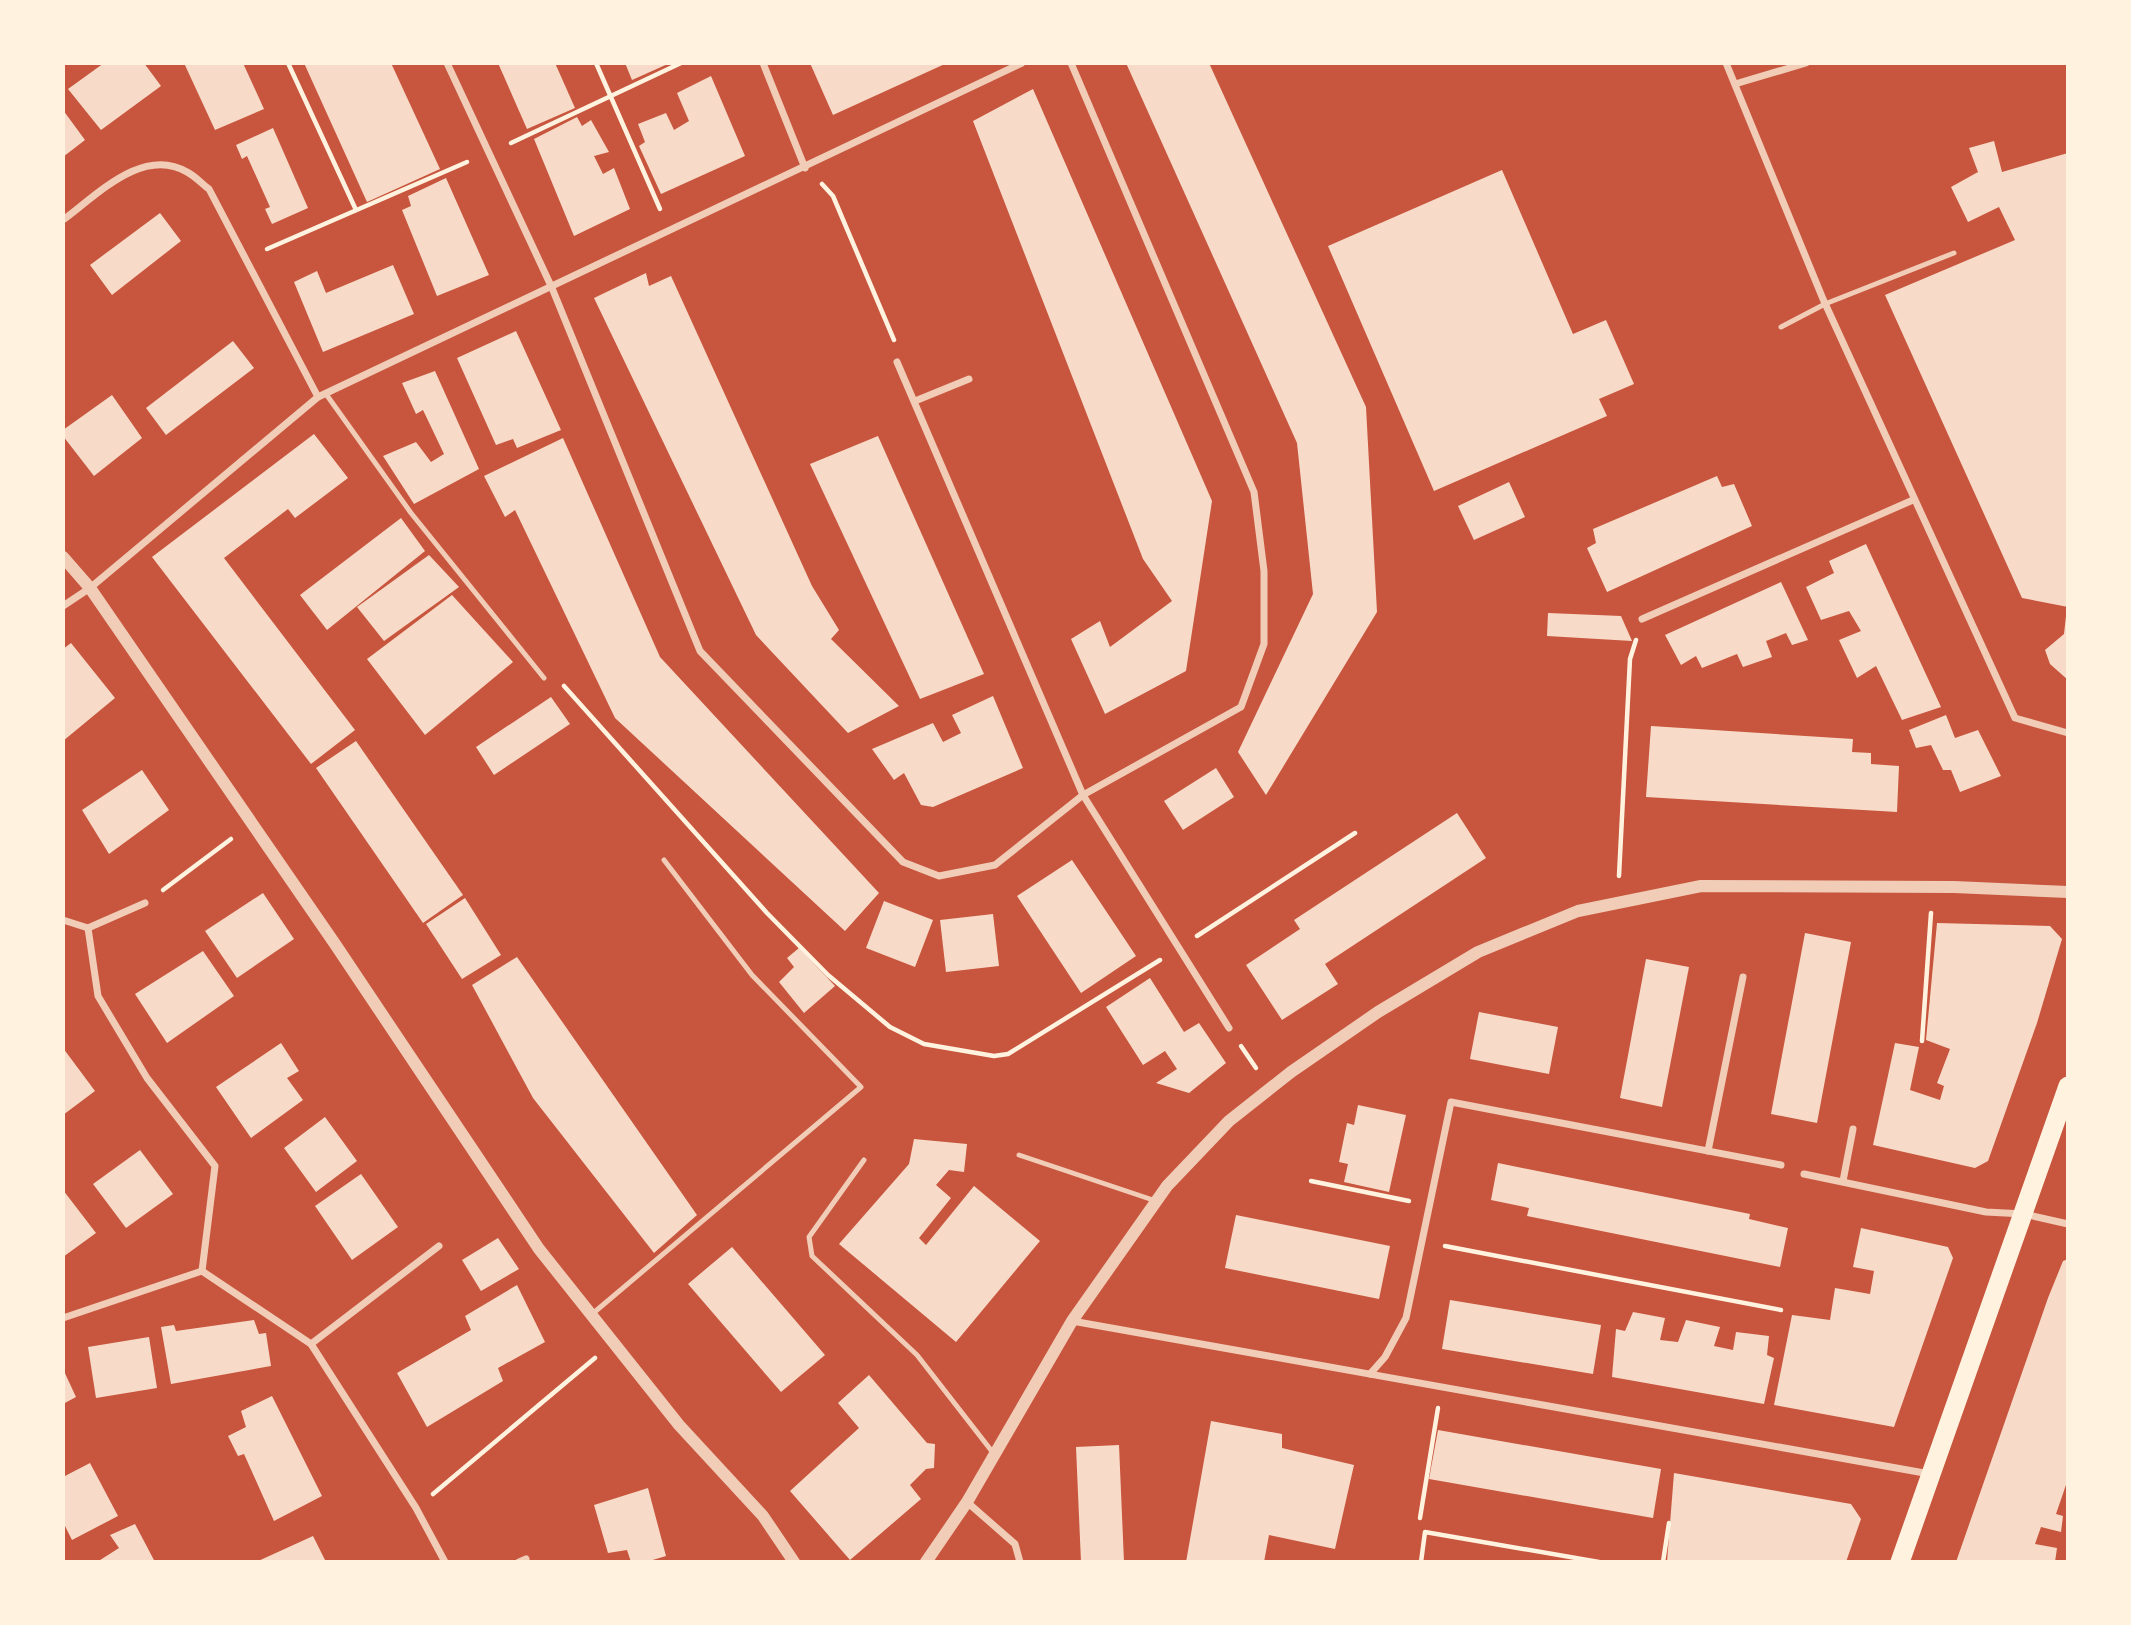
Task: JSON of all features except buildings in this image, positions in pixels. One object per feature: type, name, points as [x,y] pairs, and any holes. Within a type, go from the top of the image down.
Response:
[{"type":"highway","points":[[1900,1562],[1934,1474],[2068,1086]]},
{"type":"street","points":[[447,63],[552,288],[701,650],[903,862],[939,876],[995,865],[1083,796],[1241,707],[1264,644],[1264,571],[1254,492],[1071,63]]},
{"type":"street","points":[[763,63],[805,168]]},
{"type":"street","points":[[63,606],[90,588],[322,395],[1022,63]]},
{"type":"street","points":[[1726,63],[1825,304],[2015,718],[2068,733]]},
{"type":"street","points":[[1735,84],[1806,63]]},
{"type":"street","points":[[63,219],[128,172],[158,163],[186,171],[208,189],[322,395]]},
{"type":"street","points":[[897,362],[1083,796],[1229,1028]]},
{"type":"street","points":[[915,401],[969,379]]},
{"type":"street","points":[[1642,620],[1913,500]]},
{"type":"street","points":[[63,557],[90,588],[252,823],[531,1237],[590,1316],[679,1424],[763,1517],[794,1562]]},
{"type":"street","points":[[926,1562],[967,1502],[1072,1321],[1156,1201],[1229,1121],[1270,1089],[1378,1012],[1478,952],[1578,911],[1701,886],[1933,887],[2068,892]]},
{"type":"street","points":[[63,920],[88,928],[145,903]]},
{"type":"street","points":[[88,928],[98,996],[148,1078],[215,1166],[202,1271]]},
{"type":"street","points":[[1708,1152],[1744,977]]},
{"type":"street","points":[[1370,1374],[1385,1357],[1406,1318],[1451,1102],[1781,1165]]},
{"type":"street","points":[[1843,1181],[1853,1129]]},
{"type":"street","points":[[1804,1174],[1986,1212],[2024,1214],[2068,1224]]},
{"type":"street","points":[[311,1344],[439,1246]]},
{"type":"street","points":[[63,1318],[202,1271]]},
{"type":"street","points":[[202,1271],[311,1344],[416,1508],[444,1562]]},
{"type":"street","points":[[1072,1321],[1934,1474]]},
{"type":"street","points":[[967,1502],[1015,1544],[1020,1562]]},
{"type":"lane","points":[[1781,327],[1825,304],[1954,253]]},
{"type":"lane","points":[[322,395],[411,513],[544,678]]},
{"type":"lane","points":[[590,1316],[861,1087],[752,975],[664,860]]},
{"type":"lane","points":[[1018,1155],[1156,1201]]},
{"type":"lane","points":[[864,1160],[809,1237],[812,1256],[917,1355],[994,1454]]},
{"type":"path","points":[[288,63],[356,210]]},
{"type":"path","points":[[597,63],[670,232]]},
{"type":"path","points":[[805,168],[833,195],[894,335],[897,362]]},
{"type":"path","points":[[1618,903],[1630,659],[1642,620]]},
{"type":"path","points":[[544,678],[559,681],[766,913],[828,975],[890,1027],[924,1044],[994,1056],[1008,1054],[1180,947],[1355,833]]},
{"type":"path","points":[[145,903],[252,823]]},
{"type":"path","points":[[1922,1041],[1933,887]]},
{"type":"path","points":[[1229,1028],[1270,1089]]},
{"type":"path","points":[[1311,1181],[1429,1205]]},
{"type":"path","points":[[1422,1241],[1781,1310]]},
{"type":"path","points":[[416,1508],[613,1343]]},
{"type":"path","points":[[1420,1518],[1442,1387]]},
{"type":"path","points":[[1663,1562],[1668,1523]]},
{"type":"path","points":[[1420,1562],[1425,1532],[1599,1562]]}]
